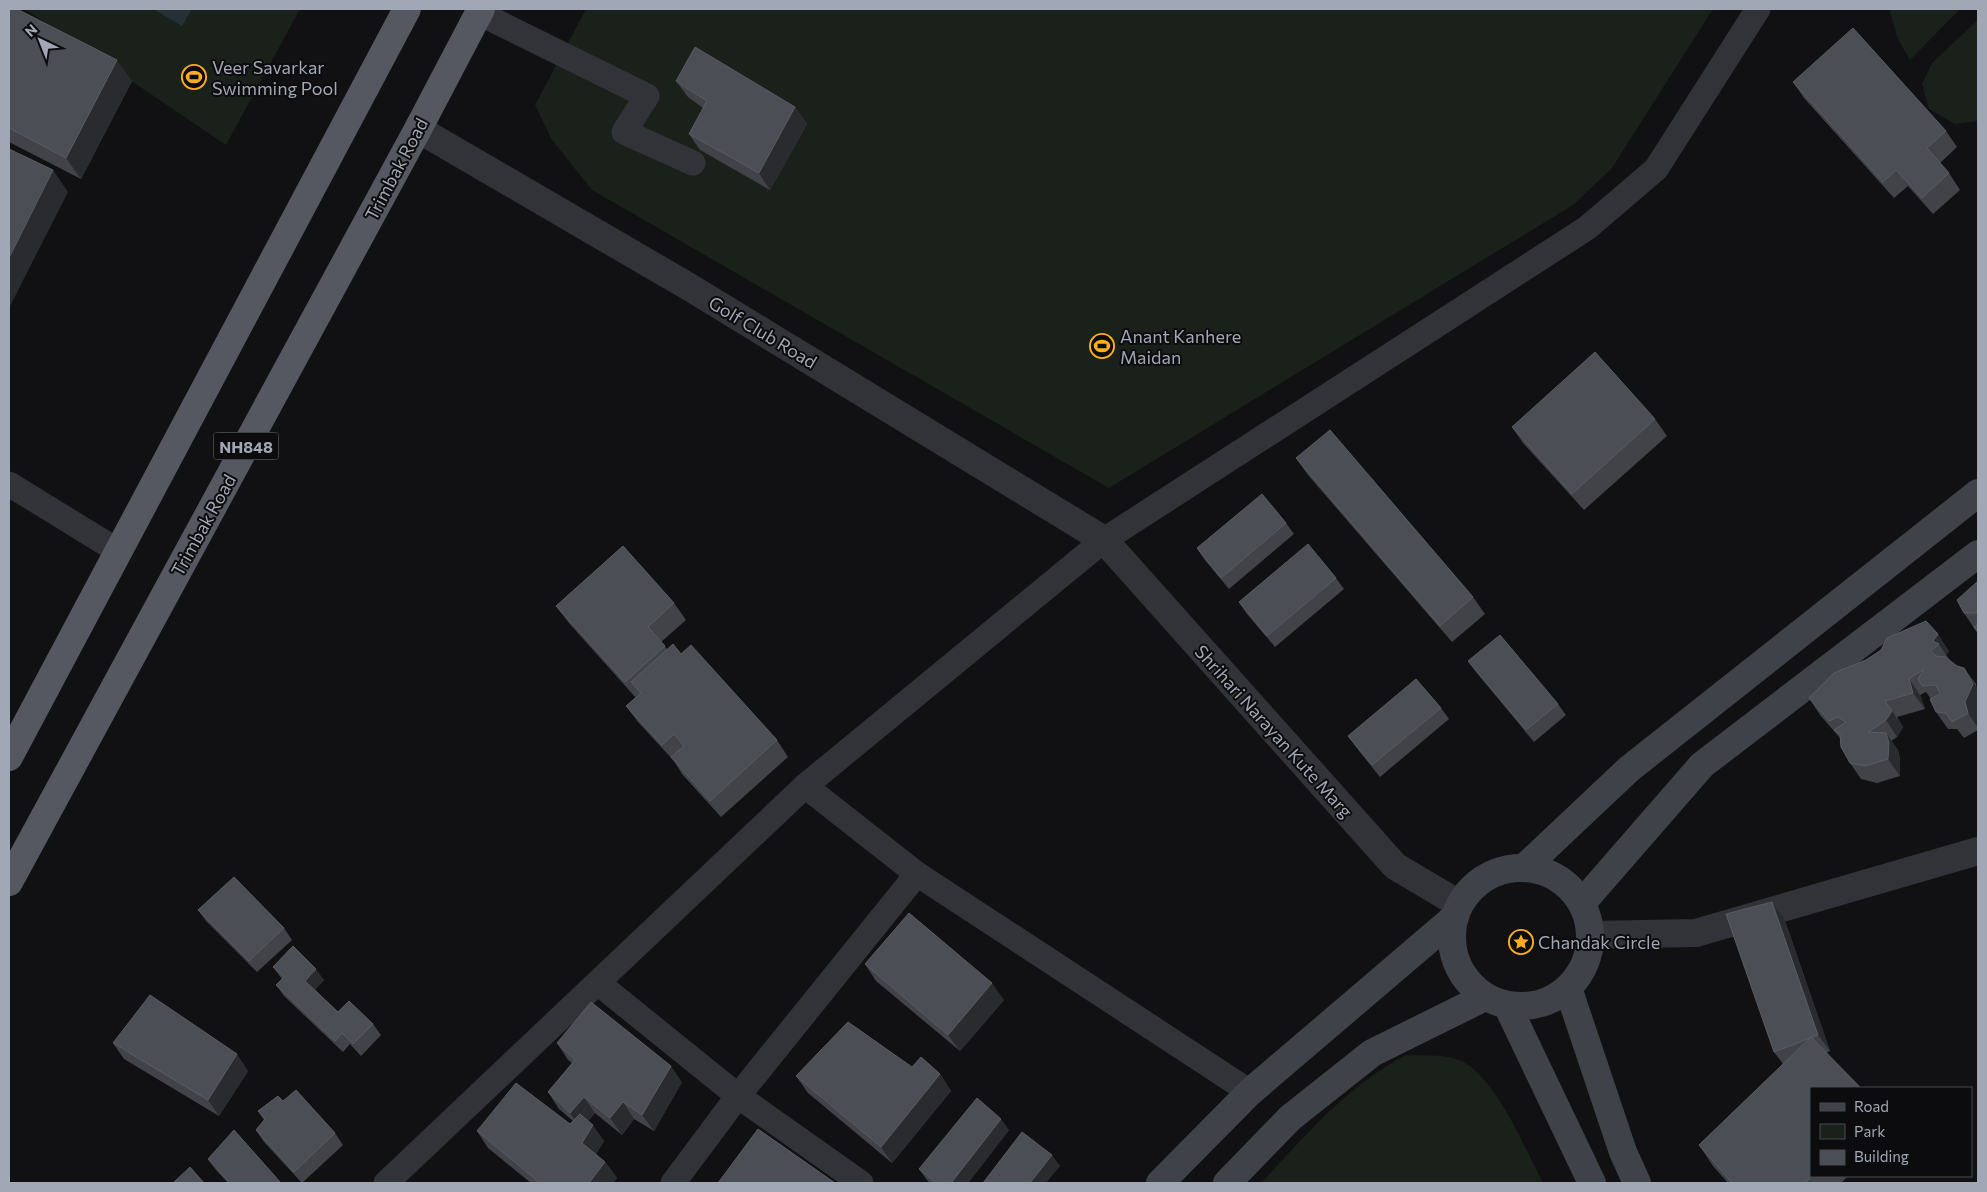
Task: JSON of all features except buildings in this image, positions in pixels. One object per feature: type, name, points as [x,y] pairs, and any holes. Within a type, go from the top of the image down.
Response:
[{"type":"highway","points":[[9,757],[407,9]]},
{"type":"highway","name":"Trimbak Road","points":[[9,882],[418,129],[480,11]]},
{"type":"main road","points":[[1525,867],[1629,769],[1978,493]]},
{"type":"main road","points":[[1582,903],[1702,765],[1978,554]]},
{"type":"main road","points":[[1160,1183],[1250,1092],[1457,910],[1471,888],[1487,876],[1505,869],[1525,867],[1547,872],[1568,884],[1582,903],[1589,918],[1590,951],[1568,988],[1553,999],[1530,1006],[1496,1001],[1468,982],[1456,962],[1451,939],[1457,910]]},
{"type":"main road","points":[[1568,988],[1623,1152],[1637,1183]]},
{"type":"main road","points":[[1228,1183],[1290,1118],[1372,1053],[1496,1001]]},
{"type":"main road","points":[[1496,1001],[1592,1183]]},
{"type":"street","points":[[386,1183],[805,786],[1104,540],[1587,228],[1656,170],[1758,9]]},
{"type":"street","points":[[480,11],[647,96],[624,132],[693,163]]},
{"type":"street","name":"Golf Club Road","points":[[418,129],[691,288],[1104,540]]},
{"type":"street","points":[[9,484],[118,551]]},
{"type":"street","name":"Shrihari Narayan Kute Marg","points":[[1104,540],[1395,866],[1457,910]]},
{"type":"street","points":[[805,786],[917,874],[1250,1092]]},
{"type":"street","points":[[1591,935],[1696,933],[1978,851]]},
{"type":"street","points":[[673,1183],[738,1096],[917,874]]},
{"type":"street","points":[[598,983],[738,1096],[861,1183]]},
{"type":"green space","name":"Veer Savarkar Swimming Pool","points":[[25,9],[300,9],[226,145]]},
{"type":"green space","name":"Anant Kanhere Maidan","points":[[586,9],[1713,9],[1612,168],[1573,205],[1109,488],[592,190],[552,140],[535,105]]},
{"type":"green space","points":[[1891,9],[1960,9],[1910,60],[1898,39],[1890,12]]},
{"type":"green space","points":[[1978,20],[1978,121],[1955,124],[1929,109],[1922,84],[1932,63]]},
{"type":"green space","points":[[1406,1055],[1450,1057],[1470,1066],[1483,1078],[1518,1132],[1543,1183],[1261,1183],[1346,1096],[1385,1067]]},
{"type":"shaded area","points":[[153,9],[192,9],[182,26]]},
{"type":"place","name":"Veer Savarkar Swimming Pool","points":[[194,77]]},
{"type":"place","name":"Anant Kanhere Maidan","points":[[1102,346]]},
{"type":"place","name":"Chandak Circle","points":[[1521,942]]}]
